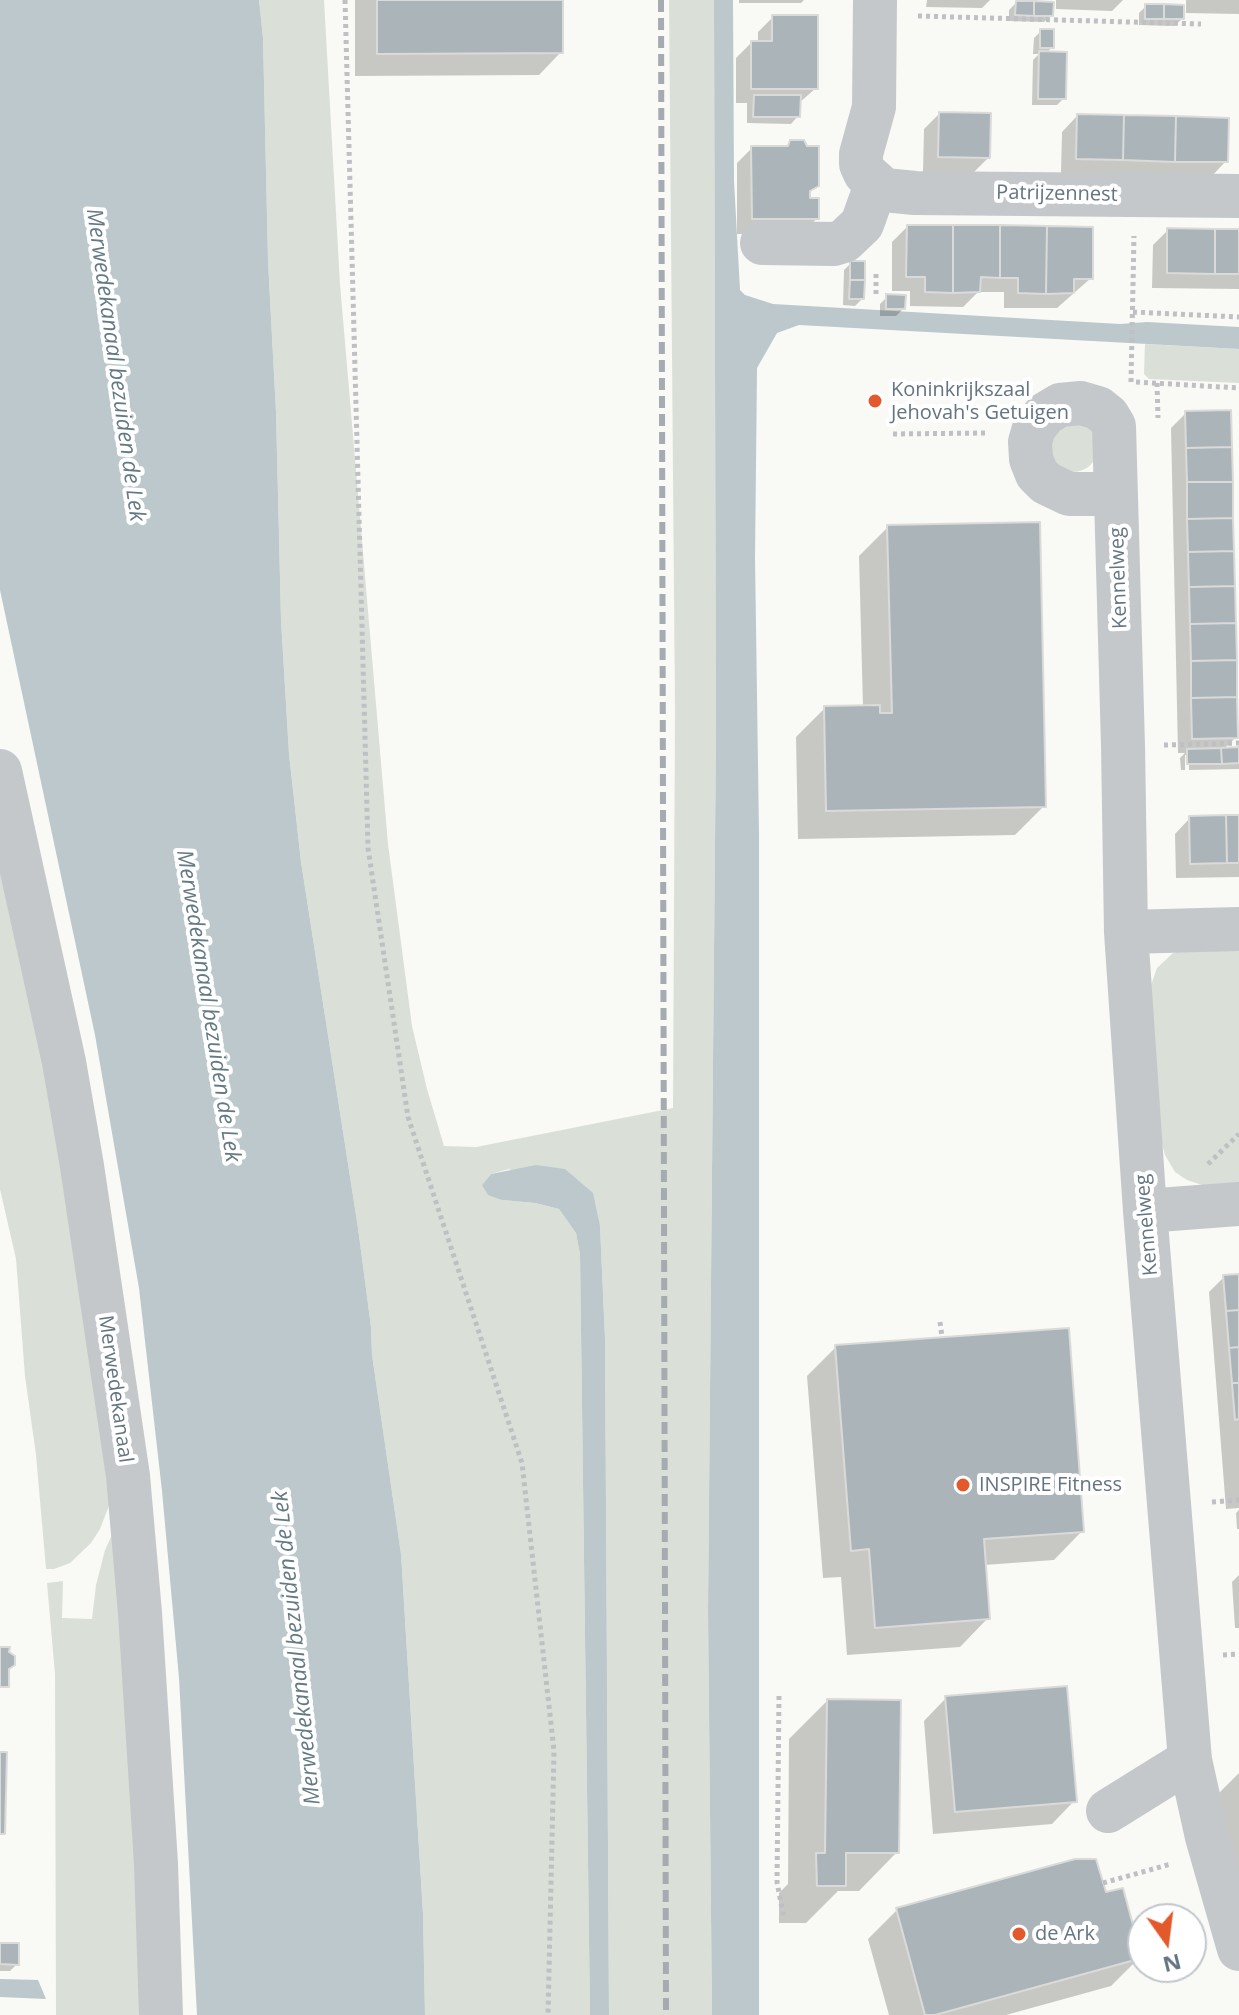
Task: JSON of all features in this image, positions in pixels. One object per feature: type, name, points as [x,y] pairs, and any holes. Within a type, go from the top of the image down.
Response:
[{"type":"street","points":[[762,243],[834,244],[844,241],[862,224],[876,185],[865,173],[861,154],[895,8]]},
{"type":"street","name":"Patrijzennest","points":[[876,185],[895,192],[1239,196]]},
{"type":"street","name":"Kennelweg","points":[[1116,494],[1126,932],[1145,1211],[1190,1760],[1211,1853],[1239,1949]]},
{"type":"street","name":"Merwedekanaal","points":[[0,771],[64,1062],[128,1476],[156,1864],[161,2015]]},
{"type":"street","points":[[1126,932],[1239,929]]},
{"type":"street","points":[[1145,1211],[1239,1204]]},
{"type":"street","points":[[1108,1811],[1190,1760]]},
{"type":"path","points":[[345,0],[368,848],[408,1117],[522,1463],[554,1751],[548,2015]]},
{"type":"path","points":[[895,8],[1201,24]]},
{"type":"path","points":[[1132,374],[1134,195]]},
{"type":"path","points":[[1133,315],[1239,317]]},
{"type":"path","points":[[1131,382],[1239,388]]},
{"type":"path","points":[[893,434],[998,433]]},
{"type":"path","points":[[1123,746],[1239,743]]},
{"type":"path","points":[[940,1322],[942,1337]]},
{"type":"path","points":[[1212,1502],[1239,1500]]},
{"type":"path","points":[[779,1696],[777,1882],[784,1919]]},
{"type":"path","points":[[1103,1883],[1211,1853]]},
{"type":"shaded area","points":[[259,0],[324,0],[340,284],[388,844],[412,1026],[444,1146],[476,1147],[673,1108],[675,710],[669,0],[714,0],[716,733],[708,1610],[712,2015],[609,2015],[605,1339],[600,1226],[509,1169],[491,1174],[482,1185],[502,1200],[559,1209],[576,1233],[580,1254],[590,2015],[425,2015],[423,1914],[401,1554],[372,1355],[358,1228],[301,862],[289,754],[281,620],[263,38]]},
{"type":"shaded area","points":[[1145,344],[1239,349],[1239,383],[1149,379],[1144,374]]},
{"type":"shaded area","points":[[1073,422],[1090,430],[1098,447],[1090,464],[1073,472],[1056,464],[1048,447],[1056,430]]},
{"type":"shaded area","points":[[0,799],[24,901],[110,1503],[91,1543],[70,1563],[54,1569],[46,1569],[16,1259],[0,1189]]},
{"type":"shaded area","points":[[1239,947],[1239,1184],[1208,1187],[1175,1172],[1165,1155],[1160,1136],[1150,988],[1157,968],[1173,953],[1187,948]]},
{"type":"shaded area","points":[[116,1526],[143,2015],[56,2015],[55,1674],[47,1583],[63,1581],[62,1618],[92,1619],[105,1550]]},
{"type":"water","name":"Merwedekanaal bezuiden de Lek","points":[[0,0],[259,0],[263,38],[281,620],[289,754],[301,862],[358,1228],[372,1355],[401,1554],[423,1914],[425,2015],[197,2015],[179,1678],[139,1288],[95,1035],[0,590]]},
{"type":"water","points":[[714,0],[733,0],[734,181],[740,290],[745,295],[773,304],[1120,324],[1147,322],[1239,327],[1239,349],[799,325],[777,333],[757,368],[759,2015],[712,2015],[708,1610],[716,733]]},
{"type":"water","points":[[536,1165],[565,1169],[593,1193],[600,1226],[605,1339],[609,2015],[590,2015],[580,1254],[576,1233],[559,1209],[502,1200],[488,1195],[482,1185],[491,1174]]},
{"type":"water","points":[[0,1979],[38,1980],[46,1999],[0,1997]]},
{"type":"building","points":[[377,0],[563,0],[563,53],[377,54]]},
{"type":"building","points":[[1016,1],[1034,1],[1034,16],[1015,15]]},
{"type":"building","points":[[1034,1],[1054,2],[1053,16],[1034,16]]},
{"type":"building","points":[[1145,4],[1164,4],[1164,19],[1145,19]]},
{"type":"building","points":[[1164,4],[1184,5],[1184,19],[1164,19]]},
{"type":"building","points":[[772,15],[818,15],[818,89],[751,89],[751,41],[772,41]]},
{"type":"building","points":[[1040,29],[1054,29],[1054,48],[1040,48]]},
{"type":"building","points":[[1039,51],[1067,52],[1066,99],[1038,99]]},
{"type":"building","points":[[754,95],[801,95],[800,117],[753,117]]},
{"type":"building","points":[[939,112],[991,113],[990,158],[938,157]]},
{"type":"building","points":[[1077,114],[1124,115],[1123,160],[1076,159]]},
{"type":"building","points":[[1124,115],[1176,116],[1175,162],[1123,160]]},
{"type":"building","points":[[1176,116],[1229,118],[1228,162],[1175,162]]},
{"type":"building","points":[[790,140],[804,140],[807,146],[819,146],[819,186],[810,191],[810,198],[819,198],[819,219],[752,219],[751,146],[788,146]]},
{"type":"building","points":[[907,225],[953,225],[953,293],[925,292],[925,277],[906,277]]},
{"type":"building","points":[[953,225],[1000,225],[1000,278],[981,277],[980,292],[953,293]]},
{"type":"building","points":[[1000,225],[1047,226],[1046,294],[1018,293],[1018,278],[1000,278]]},
{"type":"building","points":[[1047,226],[1093,227],[1093,279],[1074,279],[1074,293],[1046,294]]},
{"type":"building","points":[[1167,228],[1215,229],[1215,274],[1167,273]]},
{"type":"building","points":[[1215,229],[1239,229],[1239,274],[1215,274]]},
{"type":"building","points":[[850,261],[865,261],[865,280],[850,280]]},
{"type":"building","points":[[850,280],[865,280],[864,299],[849,299]]},
{"type":"building","points":[[886,294],[906,295],[905,309],[886,309]]},
{"type":"building","points":[[1231,410],[1232,447],[1186,448],[1185,411]]},
{"type":"building","points":[[1232,447],[1233,482],[1187,482],[1186,448]]},
{"type":"building","points":[[1187,482],[1233,482],[1233,518],[1187,519]]},
{"type":"building","points":[[1233,518],[1234,551],[1188,552],[1187,519]]},
{"type":"building","points":[[1040,522],[1046,807],[826,811],[824,706],[880,705],[880,713],[892,713],[887,525]]},
{"type":"building","points":[[1234,551],[1235,586],[1189,587],[1188,552]]},
{"type":"building","points":[[1235,586],[1236,623],[1190,624],[1189,587]]},
{"type":"building","points":[[1236,623],[1237,660],[1191,661],[1190,624]]},
{"type":"building","points":[[1237,660],[1237,697],[1191,698],[1191,661]]},
{"type":"building","points":[[1237,697],[1238,738],[1192,739],[1191,698]]},
{"type":"building","points":[[1239,747],[1239,763],[1222,764],[1221,748]]},
{"type":"building","points":[[1221,748],[1222,764],[1187,764],[1187,749]]},
{"type":"building","points":[[1226,815],[1227,863],[1190,864],[1189,816]]},
{"type":"building","points":[[1226,815],[1239,815],[1239,863],[1227,863]]},
{"type":"building","points":[[1239,1274],[1239,1310],[1226,1311],[1223,1275]]},
{"type":"building","points":[[1239,1310],[1239,1347],[1229,1348],[1226,1311]]},
{"type":"building","name":"INSPIRE Fitness","points":[[1069,1328],[1084,1532],[984,1539],[990,1619],[875,1628],[869,1549],[851,1551],[835,1345]]},
{"type":"building","points":[[1239,1347],[1239,1383],[1232,1383],[1229,1348]]},
{"type":"building","points":[[1232,1383],[1239,1383],[1239,1419],[1235,1420]]},
{"type":"building","points":[[0,1647],[10,1647],[9,1652],[15,1656],[15,1665],[9,1669],[9,1687],[0,1687]]},
{"type":"building","points":[[1067,1686],[1077,1802],[955,1812],[945,1696]]},
{"type":"building","points":[[827,1699],[901,1700],[899,1853],[846,1853],[846,1886],[817,1886],[816,1853],[825,1853]]},
{"type":"building","points":[[0,1752],[7,1752],[5,1834],[0,1834]]},
{"type":"building","points":[[1075,1859],[1096,1859],[1106,1892],[1123,1888],[1127,1903],[1127,1962],[935,2015],[925,2015],[896,1908]]},
{"type":"building","points":[[0,1943],[19,1943],[19,1965],[0,1964]]},
{"type":"railway","points":[[661,0],[666,2015]]},
{"type":"place","name":"Koninkrijkszaal Jehovah's Getuigen","points":[[875,401]]},
{"type":"place","name":"INSPIRE Fitness","points":[[963,1485]]},
{"type":"place","name":"de Ark","points":[[1019,1934]]}]
